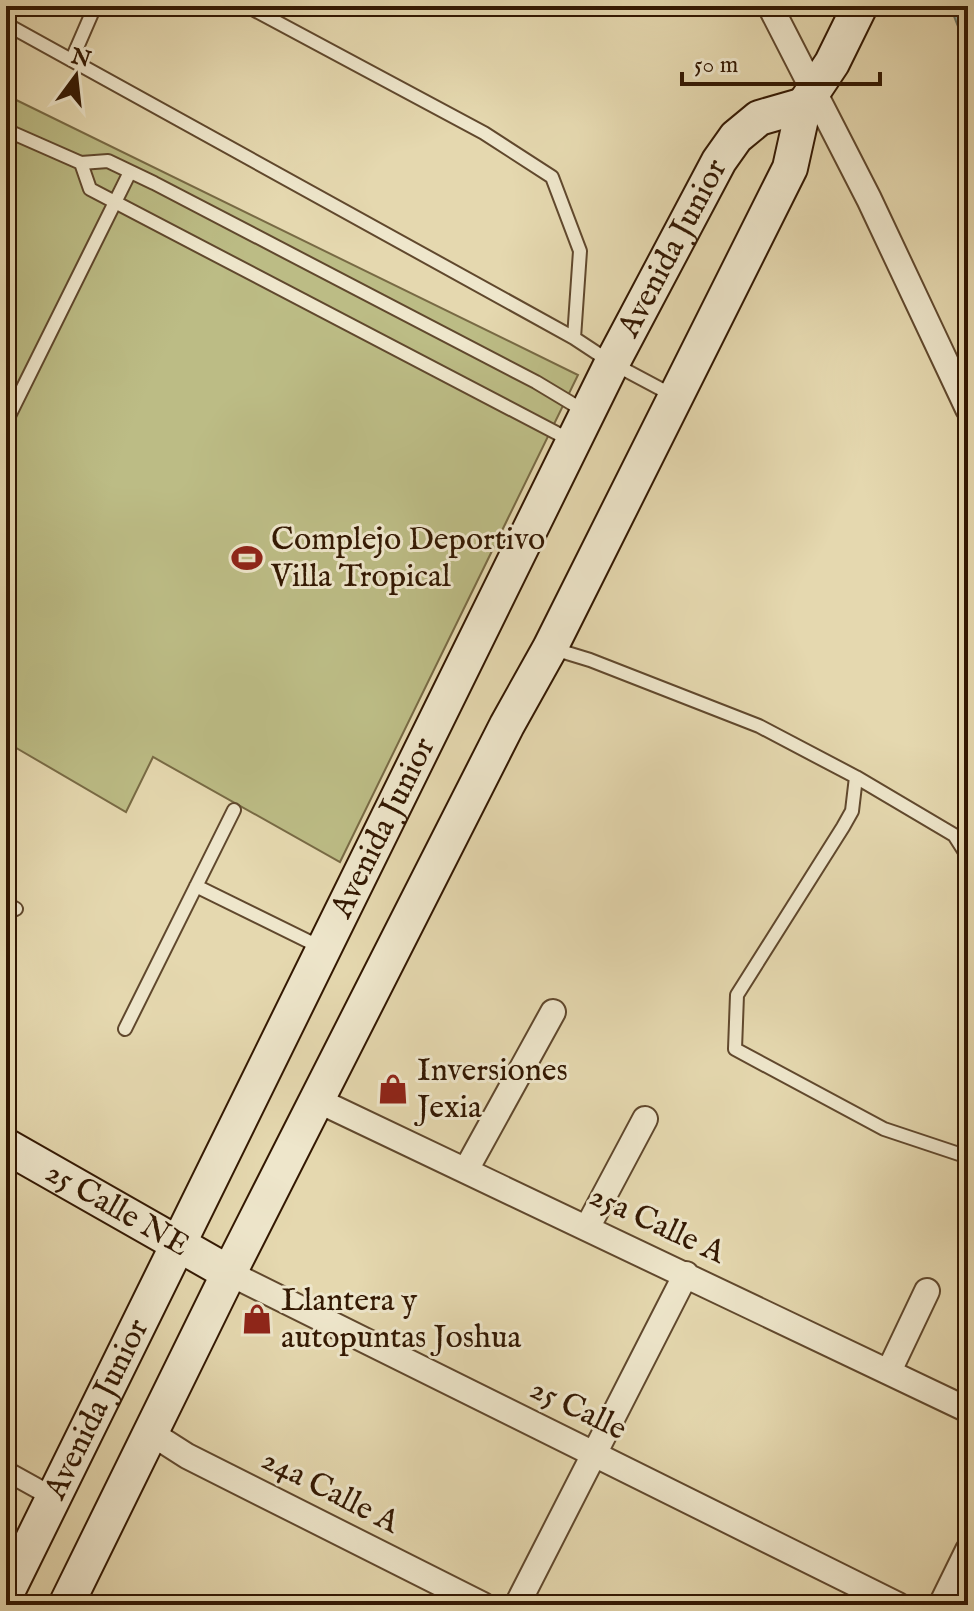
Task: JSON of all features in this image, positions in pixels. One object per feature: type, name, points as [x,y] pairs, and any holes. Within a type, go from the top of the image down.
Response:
[{"type":"main road","name":"Avenida Junior","points":[[66,1605],[229,1273],[507,725],[550,648],[790,168],[817,86],[860,6]]},
{"type":"main road","name":"Avenida Junior","points":[[6,1594],[612,363],[719,161],[736,137],[759,118],[817,86]]},
{"type":"main road","name":"25 Calle NE","points":[[6,1146],[229,1273]]},
{"type":"street","points":[[770,6],[817,86],[968,409]]},
{"type":"street","points":[[466,1170],[553,1012]]},
{"type":"street","name":"25a Calle A","points":[[317,1100],[968,1410]]},
{"type":"street","points":[[587,1228],[645,1119]]},
{"type":"street","name":"25 Calle","points":[[229,1273],[898,1605]]},
{"type":"street","points":[[517,1605],[686,1274]]},
{"type":"street","points":[[889,1371],[927,1291]]},
{"type":"street","name":"24a Calle A","points":[[151,1433],[187,1456],[483,1605]]},
{"type":"street","points":[[6,1471],[53,1497]]},
{"type":"street","points":[[941,1605],[968,1550]]},
{"type":"lane","points":[[72,59],[95,6]]},
{"type":"lane","points":[[247,6],[484,133],[552,177],[580,251],[574,338]]},
{"type":"lane","points":[[6,24],[675,396]]},
{"type":"lane","points":[[6,130],[81,163],[108,161],[536,382],[581,428]]},
{"type":"lane","points":[[81,163],[90,189],[524,413],[581,428]]},
{"type":"lane","points":[[6,422],[130,172]]},
{"type":"lane","points":[[550,648],[590,660],[759,726],[856,777],[954,835],[968,857]]},
{"type":"lane","points":[[856,777],[852,811],[737,995],[735,1049],[884,1129],[968,1157]]},
{"type":"lane","points":[[125,1029],[234,810]]},
{"type":"lane","points":[[196,886],[323,949]]},
{"type":"green space","name":"Complejo Deportivo Villa Tropical","points":[[6,95],[578,375],[340,862],[153,757],[126,812],[6,742]]},
{"type":"water","points":[[950,6],[968,6],[968,52]]},
{"type":"place","name":"Complejo Deportivo Villa Tropical","points":[[247,558]]},
{"type":"place","name":"Inversiones Jexia","points":[[393,1089]]},
{"type":"place","name":"Llantera y autopuntas Joshua","points":[[257,1319]]}]
